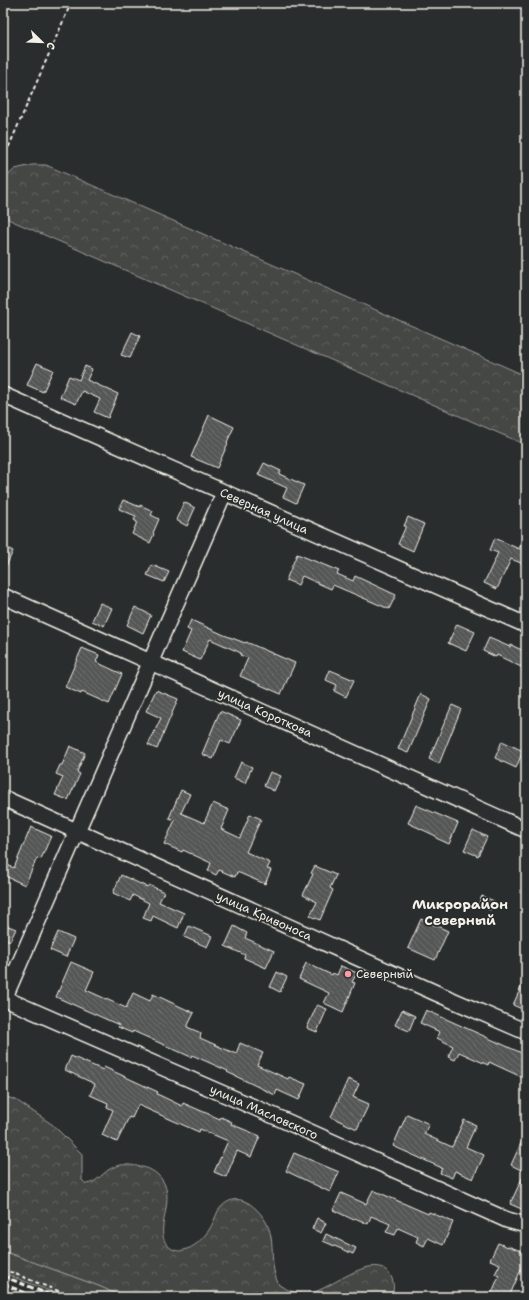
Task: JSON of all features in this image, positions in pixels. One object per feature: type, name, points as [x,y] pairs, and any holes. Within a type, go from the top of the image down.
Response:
[{"type":"street","name":"Северная улица","points":[[3,395],[526,625]]},
{"type":"street","points":[[4,999],[78,832],[224,493]]},
{"type":"street","name":"улица Короткова","points":[[3,596],[526,830]]},
{"type":"street","name":"улица Кривоноса","points":[[3,798],[526,1032]]},
{"type":"street","name":"улица Масловского","points":[[4,999],[272,1115],[507,1220],[515,1223],[526,1224]]},
{"type":"path","points":[[3,160],[70,3]]},
{"type":"path","points":[[3,1269],[73,1297]]},
{"type":"green space","points":[[32,165],[46,165],[526,376],[526,445],[10,220],[3,214],[3,180],[15,169]]},
{"type":"green space","points":[[3,1096],[16,1100],[53,1125],[82,1154],[82,1180],[86,1184],[94,1181],[110,1169],[120,1165],[131,1165],[145,1168],[157,1174],[164,1183],[167,1193],[163,1234],[165,1242],[172,1249],[181,1251],[196,1244],[209,1230],[222,1206],[232,1200],[242,1200],[256,1209],[264,1218],[269,1228],[273,1265],[279,1285],[294,1292],[311,1293],[360,1269],[380,1267],[390,1274],[393,1284],[393,1297],[123,1297],[99,1286],[3,1251]]},
{"type":"green space","points":[[3,1251],[99,1286],[123,1297],[65,1297],[3,1273]]},
{"type":"building","points":[[132,332],[140,336],[130,358],[121,355]]},
{"type":"building","points":[[37,363],[53,370],[43,392],[27,385]]},
{"type":"building","points":[[85,366],[92,369],[87,380],[118,394],[108,418],[94,412],[100,399],[82,391],[76,404],[60,397],[69,376],[79,380]]},
{"type":"building","points":[[209,415],[234,427],[217,468],[191,457]]},
{"type":"building","points":[[264,463],[281,471],[279,474],[304,485],[296,503],[283,497],[287,488],[258,475]]},
{"type":"building","points":[[123,500],[153,511],[151,515],[159,519],[150,543],[132,534],[137,522],[134,520],[136,516],[119,509]]},
{"type":"building","points":[[184,502],[195,508],[187,526],[176,520]]},
{"type":"building","points":[[408,517],[424,524],[413,551],[398,544],[406,526],[404,526]]},
{"type":"building","points":[[526,534],[526,565],[511,559],[497,589],[484,583],[498,553],[490,550],[495,538],[519,549]]},
{"type":"building","points":[[3,546],[13,551],[3,573]]},
{"type":"building","points":[[297,554],[339,571],[337,574],[353,581],[355,576],[396,595],[389,609],[333,585],[331,589],[302,576],[298,585],[286,580]]},
{"type":"building","points":[[152,565],[169,572],[164,582],[147,575]]},
{"type":"building","points":[[100,603],[112,608],[104,626],[92,621]]},
{"type":"building","points":[[135,607],[151,615],[143,633],[127,625]]},
{"type":"building","points":[[191,620],[224,635],[245,643],[246,642],[295,663],[281,694],[240,676],[248,658],[240,655],[241,653],[210,639],[200,660],[182,652],[191,631],[187,629]]},
{"type":"building","points":[[457,624],[475,632],[466,651],[448,643]]},
{"type":"building","points":[[489,638],[510,647],[511,645],[526,652],[526,656],[521,667],[497,655],[496,657],[483,651]]},
{"type":"building","points":[[82,648],[99,655],[96,662],[122,674],[109,704],[82,692],[81,694],[65,687]]},
{"type":"building","points":[[330,670],[354,680],[346,697],[334,691],[337,685],[326,680]]},
{"type":"building","points":[[156,690],[178,699],[157,749],[148,745],[161,718],[146,711]]},
{"type":"building","points":[[421,694],[431,699],[408,753],[398,749]]},
{"type":"building","points":[[452,705],[461,709],[439,764],[429,759]]},
{"type":"building","points":[[220,711],[241,720],[230,744],[221,740],[213,759],[202,754]]},
{"type":"building","points":[[502,741],[523,751],[516,768],[495,758]]},
{"type":"building","points":[[70,746],[85,753],[77,772],[80,774],[68,800],[55,795],[63,777],[56,774],[60,765],[62,765]]},
{"type":"building","points":[[241,762],[252,767],[245,783],[234,778]]},
{"type":"building","points":[[270,772],[281,776],[274,791],[264,786]]},
{"type":"building","points":[[181,790],[190,794],[181,813],[204,823],[213,803],[229,810],[221,829],[240,838],[250,814],[261,819],[246,852],[270,863],[267,869],[271,870],[265,884],[237,872],[235,877],[219,870],[216,875],[208,871],[211,863],[183,850],[182,852],[164,844],[175,820],[169,818]]},
{"type":"building","points":[[416,805],[458,823],[449,844],[408,823]]},
{"type":"building","points":[[31,827],[51,836],[41,859],[37,858],[25,885],[3,875],[3,863],[14,868]]},
{"type":"building","points":[[473,830],[487,837],[478,856],[464,850]]},
{"type":"building","points":[[315,866],[336,875],[330,888],[333,890],[320,920],[310,916],[317,902],[303,895],[313,874],[311,873]]},
{"type":"building","points":[[121,875],[147,887],[149,885],[164,892],[159,902],[184,913],[178,928],[153,916],[151,921],[143,918],[149,903],[133,895],[130,901],[113,893]]},
{"type":"building","points":[[482,896],[494,901],[490,910],[478,905]]},
{"type":"building","points":[[421,919],[448,931],[435,960],[408,948]]},
{"type":"building","points":[[3,924],[16,929],[10,941],[3,938]]},
{"type":"building","points":[[189,926],[212,936],[207,947],[184,937]]},
{"type":"building","points":[[234,926],[247,933],[245,938],[274,951],[266,968],[244,958],[245,955],[225,946]]},
{"type":"building","points":[[58,932],[74,939],[66,957],[50,950]]},
{"type":"building","points":[[71,962],[94,972],[86,990],[126,1008],[133,993],[150,1001],[153,994],[194,1013],[187,1027],[201,1033],[200,1038],[236,1054],[240,1043],[263,1053],[257,1065],[288,1079],[289,1077],[306,1084],[299,1100],[277,1090],[275,1095],[227,1072],[228,1071],[192,1055],[191,1057],[133,1031],[132,1033],[118,1027],[119,1025],[56,997]]},
{"type":"building","points":[[306,963],[332,975],[333,973],[337,975],[341,966],[357,973],[352,982],[355,983],[343,1012],[324,1003],[329,993],[299,979]]},
{"type":"building","points":[[277,972],[287,977],[280,992],[270,987]]},
{"type":"building","points":[[526,976],[526,1005],[524,1010],[513,1005]]},
{"type":"building","points":[[317,1005],[327,1009],[317,1032],[307,1028]]},
{"type":"building","points":[[402,1010],[415,1016],[409,1031],[395,1025]]},
{"type":"building","points":[[426,1010],[526,1055],[526,1079],[489,1062],[488,1065],[459,1052],[455,1060],[448,1057],[453,1046],[437,1038],[440,1032],[420,1023]]},
{"type":"building","points":[[71,1056],[103,1070],[104,1067],[158,1092],[157,1094],[182,1106],[183,1103],[220,1119],[221,1117],[232,1122],[231,1124],[260,1136],[251,1157],[237,1151],[226,1177],[214,1172],[228,1141],[200,1129],[199,1132],[138,1105],[132,1118],[129,1117],[117,1142],[102,1135],[113,1110],[107,1107],[108,1103],[90,1095],[95,1084],[65,1070]]},
{"type":"building","points":[[348,1079],[359,1084],[353,1097],[369,1104],[357,1129],[331,1117]]},
{"type":"building","points":[[407,1114],[429,1124],[424,1134],[452,1147],[464,1120],[476,1125],[466,1147],[484,1155],[473,1179],[455,1171],[452,1178],[440,1173],[442,1168],[393,1146]]},
{"type":"building","points":[[526,1132],[526,1204],[524,1210],[510,1204],[525,1172],[511,1165]]},
{"type":"building","points":[[294,1153],[339,1172],[330,1192],[286,1171]]},
{"type":"building","points":[[373,1190],[428,1214],[429,1212],[453,1222],[443,1245],[428,1238],[424,1246],[416,1242],[418,1237],[398,1228],[395,1235],[386,1232],[390,1224],[371,1216],[368,1224],[355,1218],[354,1220],[333,1210],[341,1193],[366,1204]]},
{"type":"building","points":[[317,1218],[326,1223],[321,1233],[312,1229]]},
{"type":"building","points":[[326,1234],[356,1248],[353,1254],[323,1241]]},
{"type":"building","points":[[498,1243],[526,1253],[526,1258],[509,1297],[490,1297],[499,1276],[495,1274],[500,1264],[490,1260]]},
{"type":"railway","points":[[3,1276],[55,1297]]},
{"type":"railway","points":[[3,1284],[36,1297]]},
{"type":"place","name":"Северный","points":[[348,974]]},
{"type":"district","name":"Микрорайон Северный","points":[[460,912]]}]
